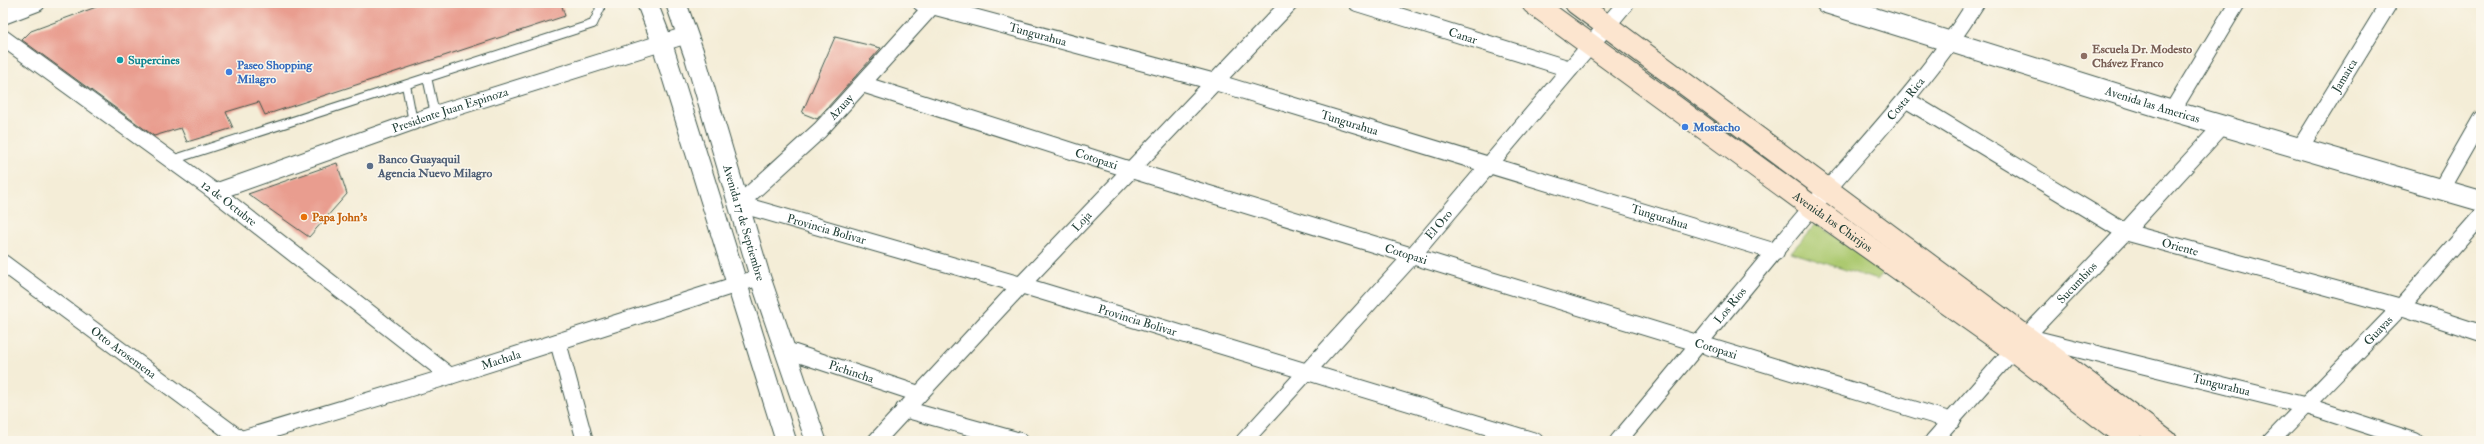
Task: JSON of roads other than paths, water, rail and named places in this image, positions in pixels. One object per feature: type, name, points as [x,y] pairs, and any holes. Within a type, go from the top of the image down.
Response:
[{"type":"main road","name":"Avenida los Chirijos","points":[[1533,3],[1588,46],[1812,207],[2020,343],[2166,441]]},
{"type":"main road","name":"Avenida los Chirijos","points":[[1576,3],[1828,190],[2020,343],[2131,441]]},
{"type":"street","points":[[3,16],[37,3]]},
{"type":"street","name":"Avenida 17 de Septiembre","points":[[648,3],[786,441]]},
{"type":"street","name":"Avenida 17 de Septiembre","points":[[676,3],[783,349],[816,441]]},
{"type":"street","name":"Loja","points":[[876,441],[904,409],[1021,285],[1290,3]]},
{"type":"street","name":"Canar","points":[[1357,3],[1570,69]]},
{"type":"street","name":"El Oro","points":[[1244,441],[1413,255],[1588,46],[1626,3]]},
{"type":"street","name":"Avenida las Americas","points":[[1826,3],[2172,110],[2481,201]]},
{"type":"street","name":"Costa Rica","points":[[1828,190],[1907,100],[1952,42],[1976,3]]},
{"type":"street","points":[[2172,110],[2236,3]]},
{"type":"street","name":"Jamaica","points":[[2300,148],[2389,3]]},
{"type":"street","name":"Tungurahua","points":[[929,4],[1215,82],[1776,252]]},
{"type":"street","name":"Azuay","points":[[739,204],[820,130],[862,84],[929,4]]},
{"type":"street","name":"Presidente Juan Espinoza","points":[[215,192],[435,114],[687,35]]},
{"type":"street","name":"12 de Octubre","points":[[3,38],[215,192],[450,376]]},
{"type":"street","name":"Cotopaxi","points":[[862,84],[1131,170],[1952,421]]},
{"type":"street","name":"Oriente","points":[[1907,100],[2125,232],[2400,307],[2481,333]]},
{"type":"street","points":[[2441,189],[2481,119]]},
{"type":"street","name":"Sucumbios","points":[[1933,441],[2020,343],[2223,125]]},
{"type":"street","name":"Los Rios","points":[[1618,441],[1812,207],[1828,190]]},
{"type":"street","name":"Provincia Bolivar","points":[[739,204],[1021,285],[1535,441]]},
{"type":"street","name":"Guayas","points":[[2271,441],[2307,406],[2400,307],[2481,216]]},
{"type":"street","name":"Otto Arosemena","points":[[3,263],[240,440]]},
{"type":"street","name":"Machala","points":[[240,440],[450,376],[760,277]]},
{"type":"street","points":[[558,342],[585,441]]},
{"type":"street","name":"Tungurahua","points":[[2020,343],[2307,406],[2415,441]]},
{"type":"street","name":"Pichincha","points":[[783,349],[919,394]]},
{"type":"street","points":[[904,409],[1020,441]]},
{"type":"lane","points":[[172,160],[593,24],[600,9],[598,3]]},
{"type":"lane","points":[[427,77],[435,114]]},
{"type":"lane","points":[[406,85],[413,122]]},
{"type":"place","name":"Escuela Dr. Modesto Chávez Franco","points":[[2084,56]]},
{"type":"place","name":"Supercines","points":[[120,60]]},
{"type":"place","name":"Paseo Shopping Milagro","points":[[229,72]]},
{"type":"place","name":"Mostacho","points":[[1685,127]]},
{"type":"place","name":"Banco Guayaquil Agencia Nuevo Milagro","points":[[370,166]]},
{"type":"place","name":"Papa John's","points":[[304,217]]}]
